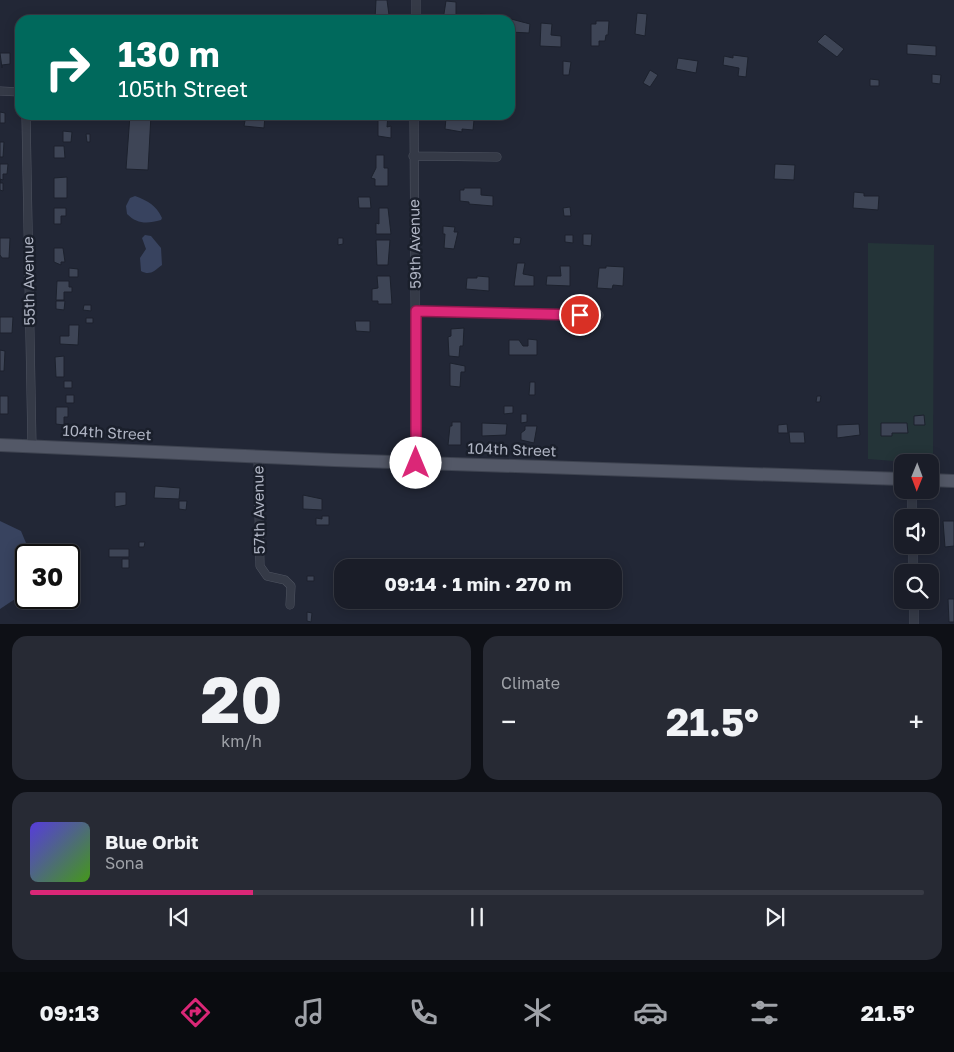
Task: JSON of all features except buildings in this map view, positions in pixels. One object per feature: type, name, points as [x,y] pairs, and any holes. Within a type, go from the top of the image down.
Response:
[{"type":"main road","name":"104th Street","points":[[0,445],[416,463],[894,479]]},
{"type":"main road","points":[[939,480],[954,481]]},
{"type":"street","points":[[416,0],[416,15]]},
{"type":"street","points":[[0,91],[15,92]]},
{"type":"street","name":"55th Avenue","points":[[26,120],[32,446]]},
{"type":"street","name":"59th Avenue","points":[[414,120],[416,463]]},
{"type":"street","points":[[413,156],[498,157]]},
{"type":"street","points":[[416,311],[599,315]]},
{"type":"street","name":"57th Avenue","points":[[258,456],[260,566],[268,576],[285,580],[291,586],[290,605]]},
{"type":"street","points":[[914,609],[914,624]]},
{"type":"shaded area","points":[[868,243],[934,245],[933,454],[894,454],[894,461],[868,459]]},
{"type":"water","points":[[135,196],[154,207],[160,214],[161,220],[142,222],[135,220],[127,214],[126,206],[130,198]]},
{"type":"water","points":[[145,235],[151,236],[161,248],[162,265],[149,273],[141,271],[140,258],[146,249],[142,238]]},
{"type":"water","points":[[0,521],[21,531],[26,544],[15,544],[15,599],[0,609]]},
{"type":"route","points":[[416,463],[416,311],[580,315]]}]
